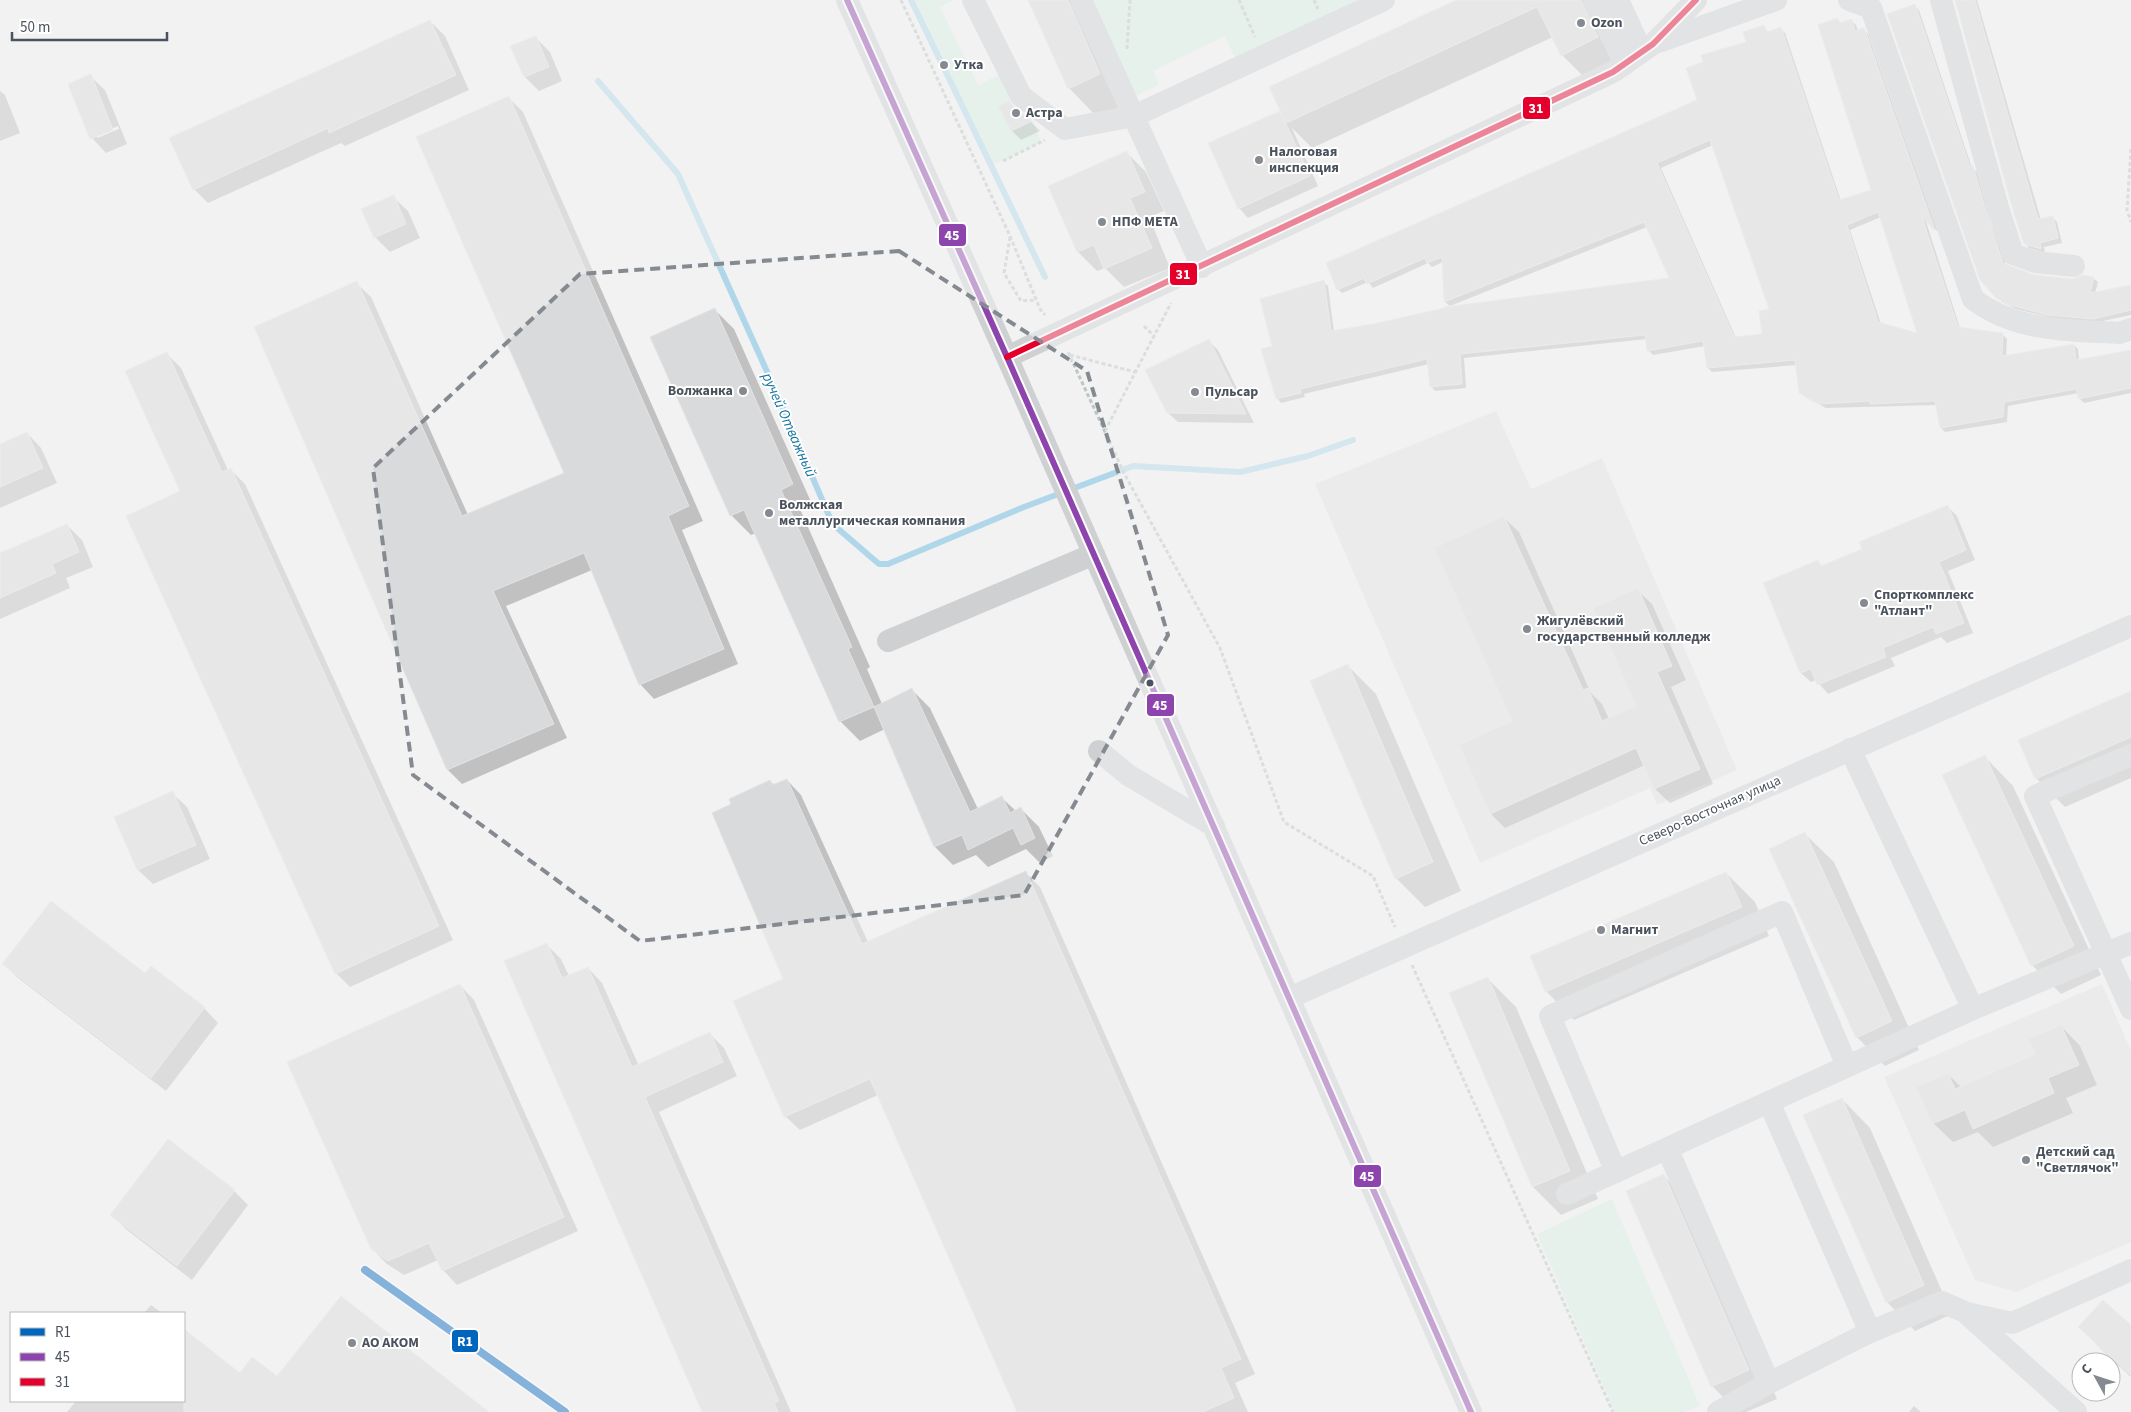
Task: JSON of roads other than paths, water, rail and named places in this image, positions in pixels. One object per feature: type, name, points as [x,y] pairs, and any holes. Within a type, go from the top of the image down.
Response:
[{"type":"street","points":[[847,0],[1007,357],[1471,1412]]},
{"type":"street","points":[[973,0],[1022,96],[1065,129],[1134,116],[1384,0]]},
{"type":"street","points":[[1081,0],[1134,116],[1194,270]]},
{"type":"street","points":[[1594,0],[1640,53]]},
{"type":"street","points":[[1618,0],[1640,53]]},
{"type":"street","points":[[1007,357],[1613,72],[1640,53],[1696,0]]},
{"type":"street","points":[[1640,53],[1776,0]]},
{"type":"street","points":[[1849,0],[1871,8],[1974,299],[1989,311],[2039,328],[2119,333],[2131,329]]},
{"type":"street","points":[[1941,0],[1999,211],[2013,254],[2036,262],[2074,266]]},
{"type":"street","points":[[888,641],[1094,554]]},
{"type":"street","name":"Северо-Восточная улица","points":[[1290,998],[2131,626]]},
{"type":"street","points":[[1850,749],[1973,1009]]},
{"type":"street","points":[[1099,751],[1128,775],[1214,826]]},
{"type":"street","points":[[2131,755],[2035,796],[2131,1009]]},
{"type":"street","points":[[1616,1172],[1550,1016],[1782,912],[1847,1066]]},
{"type":"street","points":[[1567,1194],[1973,1009],[2131,943]]},
{"type":"street","points":[[1770,1102],[1870,1332]]},
{"type":"street","points":[[1667,1148],[1770,1383]]},
{"type":"street","points":[[1718,1412],[1870,1332],[1942,1302],[1967,1313],[2012,1323],[2131,1270]]},
{"type":"street","points":[[1967,1313],[2076,1412]]},
{"type":"waterway","name":"ручей Отважный","points":[[911,0],[1045,277]]},
{"type":"waterway","name":"ручей Отважный","points":[[598,81],[678,174],[769,376],[830,518],[836,527],[879,564],[888,564],[1024,507],[1133,466],[1240,472],[1308,456],[1353,440]]},
{"type":"place","name":"Ozon","points":[[1581,23]]},
{"type":"place","name":"Утка","points":[[944,65]]},
{"type":"place","name":"Астра","points":[[1016,113]]},
{"type":"place","name":"Налоговая инспекция","points":[[1259,160]]},
{"type":"place","name":"НПФ МЕТА","points":[[1102,222]]},
{"type":"place","name":"Волжанка","points":[[743,391]]},
{"type":"place","name":"Пульсар","points":[[1195,392]]},
{"type":"place","name":"Волжская металлургическая компания","points":[[769,513]]},
{"type":"place","name":"Спорткомплекс \"Атлант\"","points":[[1864,603]]},
{"type":"place","name":"Жигулёвский государственный колледж","points":[[1527,629]]},
{"type":"place","name":"Магнит","points":[[1601,930]]},
{"type":"place","name":"Детский сад \"Светлячок\"","points":[[2026,1160]]},
{"type":"place","name":"АО АКОМ","points":[[352,1343]]}]
